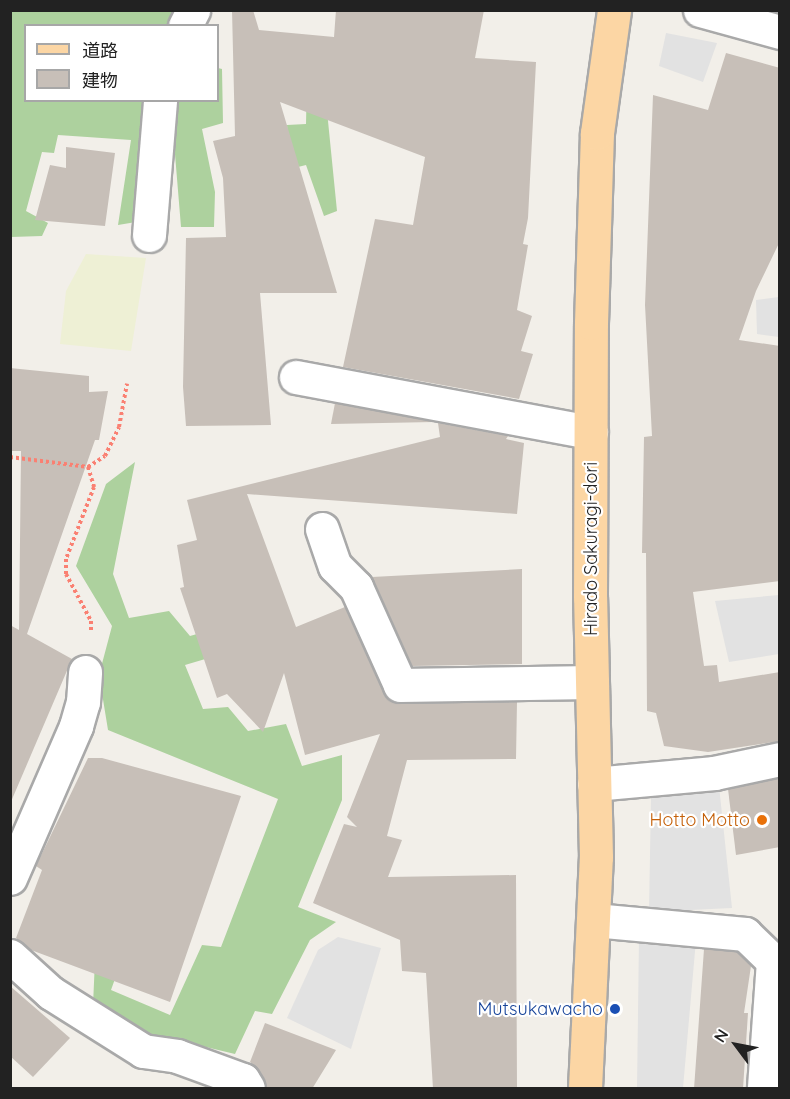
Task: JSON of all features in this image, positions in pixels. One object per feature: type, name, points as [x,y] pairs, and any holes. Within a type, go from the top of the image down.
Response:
[{"type":"main road","name":"Hirado Sakuragi-dori","points":[[585,1089],[594,920],[591,432],[597,134],[614,10]]},
{"type":"street","points":[[186,24],[193,10]]},
{"type":"street","points":[[700,10],[780,32]]},
{"type":"street","points":[[149,235],[160,102]]},
{"type":"street","points":[[296,378],[591,432]]},
{"type":"street","points":[[322,530],[336,566],[356,587],[400,685],[592,682]]},
{"type":"street","points":[[10,878],[76,726],[83,702],[85,672]]},
{"type":"street","points":[[594,784],[714,773],[780,759]]},
{"type":"street","points":[[594,920],[745,934],[773,961],[764,1089]]},
{"type":"street","points":[[10,956],[51,993],[143,1051],[177,1056],[243,1080],[248,1089]]},
{"type":"path","points":[[10,457],[88,467],[105,456],[119,427],[127,384]]},
{"type":"path","points":[[85,672],[91,621],[66,574],[66,559],[94,486],[88,467]]},
{"type":"green space","points":[[10,11],[176,11],[170,24],[24,24],[24,102],[148,102],[136,222],[118,225],[131,140],[58,135],[54,153],[42,152],[26,211],[48,223],[42,236],[11,237]]},
{"type":"green space","points":[[219,68],[222,69],[223,123],[202,129],[215,192],[214,227],[181,227],[172,118],[176,102],[219,102]]},
{"type":"green space","points":[[323,71],[337,211],[324,216],[306,165],[290,169],[287,125],[306,124],[307,75]]},
{"type":"green space","points":[[86,254],[146,258],[131,351],[60,344],[66,291]]},
{"type":"green space","points":[[135,462],[113,574],[129,618],[169,611],[190,636],[232,624],[212,657],[185,665],[203,709],[228,707],[248,731],[286,724],[302,766],[342,755],[342,800],[298,907],[336,922],[310,940],[272,1014],[255,1011],[235,1054],[139,1031],[93,1005],[95,960],[126,948],[111,990],[170,1015],[202,945],[221,947],[278,799],[108,730],[99,675],[112,626],[76,566],[106,484]]},
{"type":"shaded area","points":[[666,33],[717,43],[703,82],[659,66]]},
{"type":"shaded area","points":[[779,297],[779,337],[757,334],[756,300]]},
{"type":"shaded area","points":[[779,595],[779,654],[729,662],[715,601]]},
{"type":"shaded area","points":[[719,786],[732,908],[649,912],[651,797]]},
{"type":"shaded area","points":[[338,937],[381,948],[351,1049],[287,1018],[318,950]]},
{"type":"shaded area","points":[[639,937],[696,940],[683,1088],[637,1088]]},
{"type":"building","points":[[232,10],[253,10],[259,30],[334,37],[336,10],[484,10],[475,58],[536,62],[528,218],[523,244],[528,245],[517,310],[532,316],[521,351],[533,354],[519,399],[343,367],[375,219],[413,225],[425,157],[280,102],[337,293],[260,293],[271,425],[186,426],[183,387],[186,238],[226,237],[223,178],[213,141],[235,136]]},
{"type":"building","points":[[726,53],[780,68],[780,241],[756,291],[739,340],[780,346],[780,581],[693,592],[704,666],[717,665],[719,682],[780,672],[780,741],[708,752],[664,746],[656,713],[647,711],[646,553],[642,553],[644,437],[652,436],[645,305],[653,95],[708,110]]},
{"type":"building","points":[[66,147],[115,153],[105,226],[35,220],[50,165],[66,168]]},
{"type":"building","points":[[10,368],[89,376],[89,392],[108,391],[99,440],[95,440],[27,634],[72,659],[10,804],[10,625],[19,630],[21,451],[10,451]]},
{"type":"building","points":[[335,403],[434,422],[331,424]]},
{"type":"building","points":[[438,423],[508,436],[506,439],[524,443],[517,514],[247,494],[296,627],[345,607],[389,700],[400,704],[517,702],[516,759],[407,760],[387,836],[402,840],[388,877],[516,875],[517,1089],[433,1089],[426,973],[402,971],[400,940],[313,903],[344,824],[357,827],[347,817],[380,734],[305,755],[284,673],[263,732],[227,694],[217,698],[180,588],[184,587],[177,545],[197,540],[187,500],[440,437]]},
{"type":"building","points":[[522,569],[522,664],[412,666],[372,577]]},
{"type":"building","points":[[88,758],[102,758],[241,796],[170,1002],[31,950],[16,938],[42,870],[36,866]]},
{"type":"building","points":[[780,778],[780,847],[736,855],[728,789]]},
{"type":"building","points":[[704,949],[737,952],[751,966],[744,1013],[748,1013],[743,1089],[694,1089]]},
{"type":"building","points":[[10,986],[70,1038],[33,1077],[10,1056]]},
{"type":"building","points":[[265,1023],[336,1050],[312,1089],[267,1089],[259,1070],[250,1062]]},
{"type":"place","name":"Hotto Motto","points":[[762,820]]},
{"type":"place","name":"Mutsukawacho","points":[[615,1009]]}]
